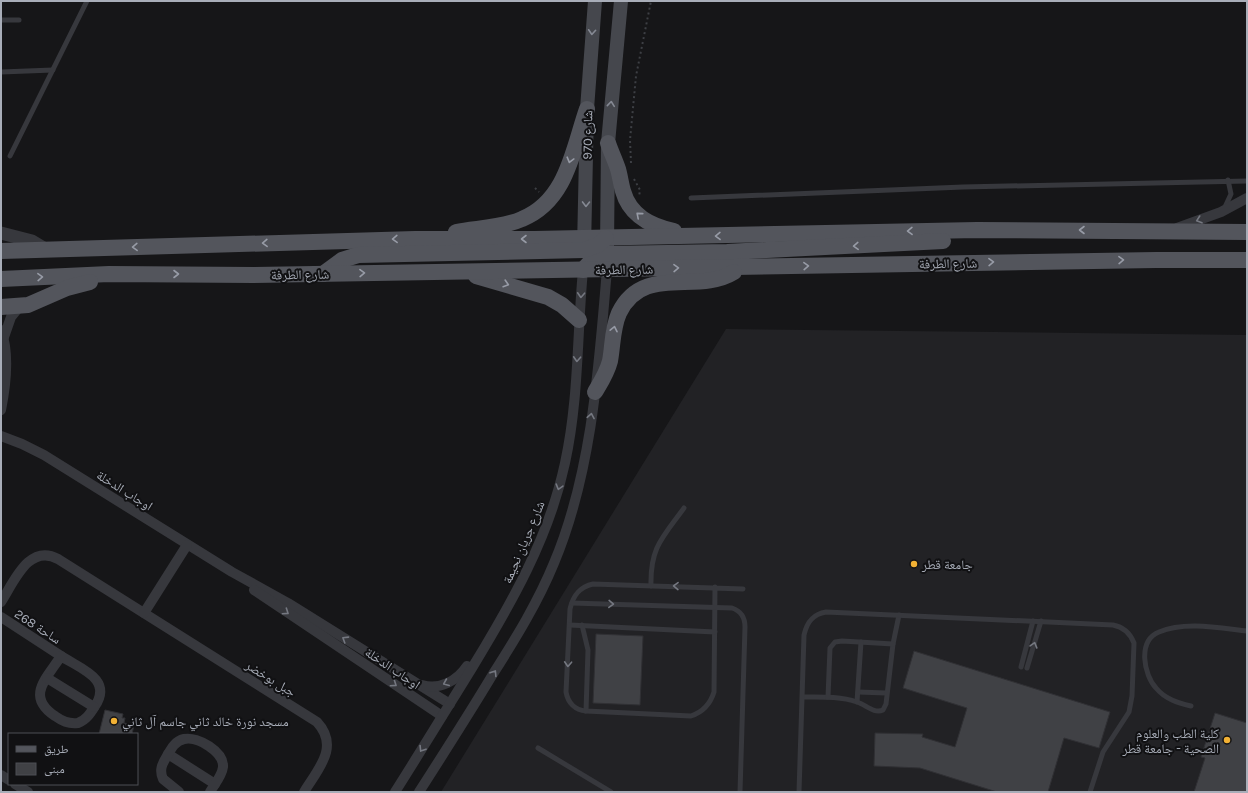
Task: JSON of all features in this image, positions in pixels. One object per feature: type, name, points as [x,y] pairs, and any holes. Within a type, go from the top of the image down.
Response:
[{"type":"main road","name":"شارع 970","points":[[583,270],[587,109],[595,1]]},
{"type":"main road","name":"شارع 970","points":[[607,262],[608,143],[621,1]]},
{"type":"main road","points":[[415,239],[504,224],[523,219],[538,210],[559,188],[568,169],[587,109]]},
{"type":"main road","points":[[608,143],[618,170],[623,191],[631,207],[643,219],[657,228],[674,230],[687,236]]},
{"type":"main road","points":[[583,270],[593,259],[607,262],[727,252],[942,241],[960,239],[977,230]]},
{"type":"main road","points":[[1,251],[415,239],[598,245],[607,237],[977,230],[1247,232]]},
{"type":"main road","points":[[323,274],[342,260],[366,254],[584,244]]},
{"type":"main road","name":"شارع الطرفة","points":[[607,262],[741,268],[1156,260],[1247,260]]},
{"type":"main road","points":[[596,392],[608,367],[616,320],[631,296],[637,291],[658,283],[704,281],[722,278],[741,268]]},
{"type":"main road","name":"شارع الطرفة","points":[[1,279],[109,274],[323,274],[583,270]]},
{"type":"main road","points":[[455,271],[548,297],[562,305],[579,320]]},
{"type":"main road","points":[[1,307],[20,306],[36,302],[61,290],[109,274]]},
{"type":"street","points":[[1170,231],[1221,212],[1247,198]]},
{"type":"street","points":[[1,233],[32,242],[47,250]]},
{"type":"street","points":[[419,792],[523,627],[544,587],[560,550],[580,477],[596,392],[607,262]]},
{"type":"street","name":"شارع جريان نجيمة","points":[[395,792],[506,612],[544,533],[565,464],[576,392],[583,270]]},
{"type":"street","points":[[1,410],[5,378],[2,333],[11,317],[20,306]]},
{"type":"street","name":"اوجاب الدخلة","points":[[1,436],[22,444],[44,456],[187,545],[288,603],[450,704]]},
{"type":"street","points":[[144,613],[187,545]]},
{"type":"street","name":"جبل بوخضر","points":[[1,602],[29,560],[39,555],[49,555],[58,559],[312,719],[321,727],[328,743],[326,755],[304,792]]},
{"type":"street","name":"اوجاب الدخلة","points":[[232,572],[283,610],[442,716]]},
{"type":"street","points":[[416,684],[429,687],[436,686],[456,678],[466,668],[492,625],[506,612]]},
{"type":"street","name":"ساحة 268","points":[[1,618],[61,656],[93,677],[100,683],[101,696],[82,722],[73,724],[64,721],[48,711],[41,704],[40,691],[61,656]]},
{"type":"street","points":[[47,678],[94,707]]},
{"type":"street","points":[[168,754],[212,788],[223,766],[221,758],[214,751],[198,741],[189,738],[175,744],[168,754],[161,766],[161,775],[165,783],[179,792]]},
{"type":"street","points":[[17,785],[28,792]]},
{"type":"lane","points":[[10,156],[87,1]]},
{"type":"lane","points":[[1,20],[19,20]]},
{"type":"lane","points":[[1,72],[53,70]]},
{"type":"lane","points":[[691,198],[964,187],[1228,180],[1247,181]]},
{"type":"lane","points":[[1221,212],[1231,194],[1228,180]]},
{"type":"lane","points":[[651,586],[651,566],[654,552],[684,508]]},
{"type":"lane","points":[[715,587],[714,692],[709,703],[701,712],[691,716],[586,711],[574,707],[567,696],[572,603],[578,592],[589,585],[715,587],[743,589]]},
{"type":"lane","points":[[572,603],[715,607],[736,609],[744,616],[740,792]]},
{"type":"lane","points":[[799,792],[804,635],[807,624],[815,615],[826,612],[1041,621],[1118,626],[1129,634],[1134,643],[1131,701],[1129,712],[1103,752],[1090,792]]},
{"type":"lane","points":[[803,697],[828,697],[857,702],[874,711],[880,711],[886,704],[892,644],[899,615]]},
{"type":"lane","points":[[1021,667],[1033,621]]},
{"type":"lane","points":[[1027,668],[1041,621]]},
{"type":"lane","points":[[570,625],[715,632]]},
{"type":"lane","points":[[582,625],[588,650],[586,711]]},
{"type":"lane","points":[[1191,706],[1173,701],[1156,688],[1150,680],[1145,661],[1145,652],[1149,640],[1157,633],[1168,629],[1191,627],[1247,631]]},
{"type":"lane","points":[[828,697],[832,645],[838,641],[892,644]]},
{"type":"lane","points":[[857,702],[861,642]]},
{"type":"lane","points":[[858,692],[886,693]]},
{"type":"lane","points":[[538,748],[611,792]]},
{"type":"path","points":[[631,166],[630,140],[636,76],[651,1]]},
{"type":"path","points":[[631,207],[638,200],[640,192],[633,176]]},
{"type":"shaded area","name":"جامعة قطر","points":[[726,329],[1247,335],[1247,792],[441,792]]},
{"type":"building","points":[[596,634],[643,636],[640,705],[593,703]]},
{"type":"building","points":[[914,651],[1110,712],[1099,748],[1064,738],[1048,792],[997,792],[920,768],[874,766],[875,733],[923,734],[922,737],[955,747],[967,708],[903,688]]},
{"type":"building","name":"مسجد نورة خالد ثاني جاسم آل ثاني","points":[[105,710],[123,714],[122,718],[125,718],[124,723],[134,725],[132,733],[99,733]]},
{"type":"building","points":[[1215,713],[1247,723],[1247,792],[1194,792],[1205,758],[1201,757]]},
{"type":"place","name":"جامعة قطر","points":[[914,564]]},
{"type":"place","name":"مسجد نورة خالد ثاني جاسم آل ثاني","points":[[114,721]]},
{"type":"place","name":"كلية الطب والعلوم الصحية - جامعة قطر","points":[[1227,740]]}]
